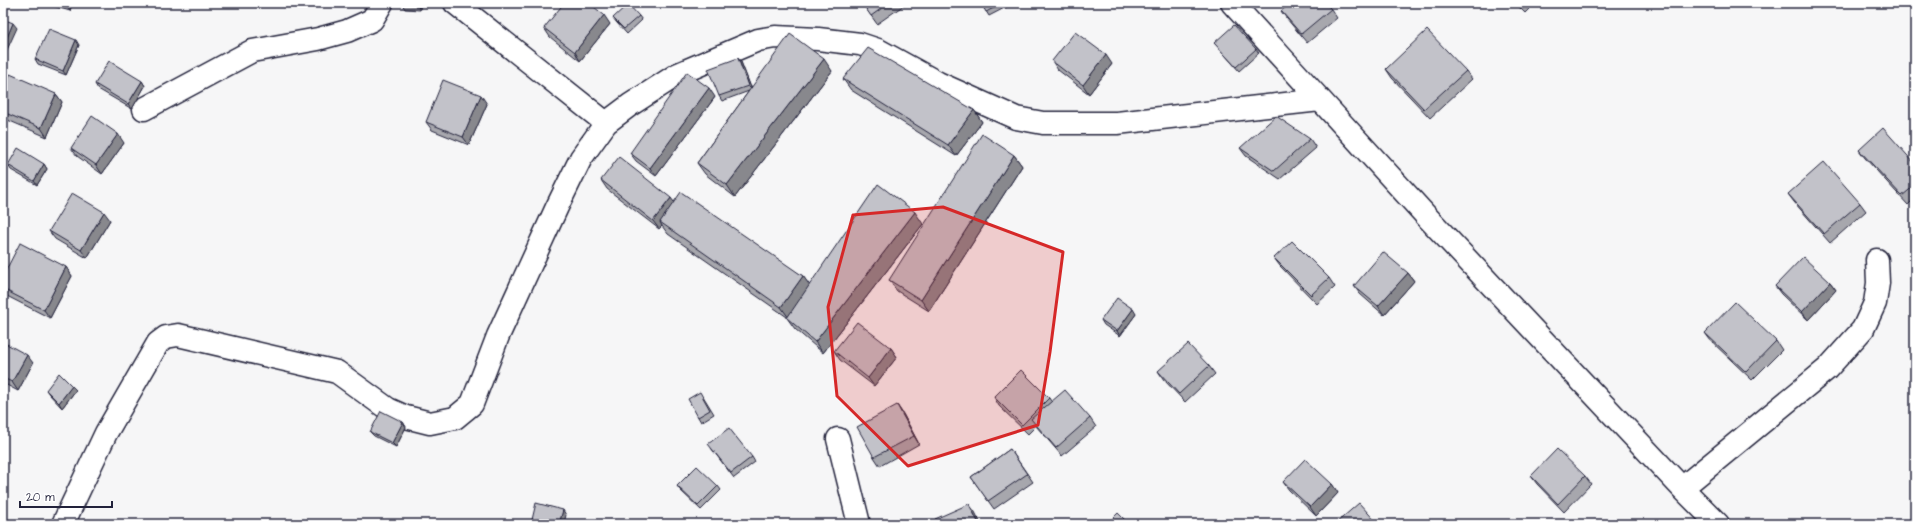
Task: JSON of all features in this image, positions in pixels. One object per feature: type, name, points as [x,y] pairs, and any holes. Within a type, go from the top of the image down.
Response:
[{"type":"street","points":[[144,109],[252,50],[318,39],[347,31],[372,20],[382,3]]},
{"type":"street","points":[[455,3],[606,123]]},
{"type":"street","points":[[1232,3],[1429,219],[1682,488],[1718,524]]},
{"type":"street","points":[[63,524],[106,432],[158,343],[166,337],[178,335],[337,372],[388,409],[406,417],[430,423],[455,418],[472,404],[498,336],[557,207],[581,158],[606,123],[630,105],[678,74],[758,40],[775,37],[818,39],[860,44],[878,50],[938,83],[1016,118],[1043,123],[1116,123],[1320,100]]},
{"type":"street","points":[[1682,488],[1827,369],[1863,329],[1875,303],[1878,283],[1876,260]]},
{"type":"street","points":[[838,439],[859,524]]},
{"type":"highlighted area","points":[[943,207],[1063,252],[1050,352],[1038,425],[908,466],[837,396],[828,307],[853,215]]},
{"type":"building","points":[[417,3],[417,5],[402,4]]},
{"type":"building","points":[[564,3],[589,3],[604,15],[575,52],[544,28]]},
{"type":"building","points":[[862,3],[889,3],[871,16]]},
{"type":"building","points":[[981,3],[1003,3],[986,12]]},
{"type":"building","points":[[1291,3],[1325,3],[1331,9],[1301,34],[1281,11]]},
{"type":"building","points":[[628,4],[639,16],[624,29],[613,18]]},
{"type":"building","points":[[3,19],[13,23],[3,47]]},
{"type":"building","points":[[1234,25],[1256,49],[1236,67],[1214,43]]},
{"type":"building","points":[[49,29],[76,40],[63,71],[35,59]]},
{"type":"building","points":[[1427,30],[1466,71],[1424,109],[1386,69]]},
{"type":"building","points":[[1075,32],[1106,55],[1083,85],[1052,61]]},
{"type":"building","points":[[790,34],[824,59],[727,185],[697,163]]},
{"type":"building","points":[[868,48],[974,110],[948,145],[843,79]]},
{"type":"building","points":[[738,58],[748,86],[719,96],[708,69]]},
{"type":"building","points":[[109,61],[142,81],[128,104],[95,84]]},
{"type":"building","points":[[687,72],[709,88],[650,168],[630,153]]},
{"type":"building","points":[[10,74],[56,94],[41,128],[3,112],[3,90]]},
{"type":"building","points":[[443,80],[481,95],[463,137],[426,122]]},
{"type":"building","points":[[92,116],[118,134],[96,165],[71,148]]},
{"type":"building","points":[[1276,116],[1310,139],[1274,171],[1240,148]]},
{"type":"building","points":[[1883,128],[1915,164],[1915,185],[1902,196],[1859,150]]},
{"type":"building","points":[[982,134],[1014,155],[921,300],[889,280]]},
{"type":"building","points":[[18,148],[44,164],[34,181],[8,165]]},
{"type":"building","points":[[619,157],[671,198],[653,221],[601,180]]},
{"type":"building","points":[[1824,162],[1860,203],[1824,234],[1788,194]]},
{"type":"building","points":[[878,184],[915,212],[815,342],[787,318]]},
{"type":"building","points":[[681,192],[803,276],[781,307],[660,222]]},
{"type":"building","points":[[72,193],[104,212],[81,250],[49,231]]},
{"type":"building","points":[[1292,241],[1329,278],[1311,295],[1274,258]]},
{"type":"building","points":[[20,243],[66,267],[44,310],[3,289],[3,276]]},
{"type":"building","points":[[1383,252],[1408,273],[1378,306],[1354,286]]},
{"type":"building","points":[[1803,257],[1830,282],[1802,312],[1775,286]]},
{"type":"building","points":[[1117,298],[1133,309],[1117,331],[1101,320]]},
{"type":"building","points":[[1735,302],[1776,341],[1746,372],[1705,333]]},
{"type":"building","points":[[857,322],[891,348],[868,378],[834,351]]},
{"type":"building","points":[[3,342],[27,355],[12,382],[3,378]]},
{"type":"building","points":[[1188,344],[1209,366],[1179,394],[1158,371]]},
{"type":"building","points":[[1021,370],[1049,398],[1022,425],[994,397]]},
{"type":"building","points":[[59,373],[72,386],[59,403],[46,390]]},
{"type":"building","points":[[1065,390],[1090,418],[1056,448],[1031,419]]},
{"type":"building","points":[[700,392],[710,410],[698,417],[688,399]]},
{"type":"building","points":[[897,405],[914,436],[874,457],[857,427]]},
{"type":"building","points":[[381,411],[403,422],[392,443],[370,432]]},
{"type":"building","points":[[729,428],[752,457],[731,473],[708,444]]},
{"type":"building","points":[[1010,449],[1027,474],[988,501],[971,477]]},
{"type":"building","points":[[1557,449],[1585,476],[1558,504],[1531,476]]},
{"type":"building","points":[[1305,459],[1332,484],[1310,507],[1283,482]]},
{"type":"building","points":[[697,466],[718,486],[698,506],[677,486]]},
{"type":"building","points":[[536,503],[563,510],[559,524],[531,524]]},
{"type":"building","points":[[1359,503],[1378,524],[1335,524]]},
{"type":"building","points":[[969,504],[979,524],[938,524],[935,519]]},
{"type":"building","points":[[1118,513],[1129,524],[1107,524]]}]
